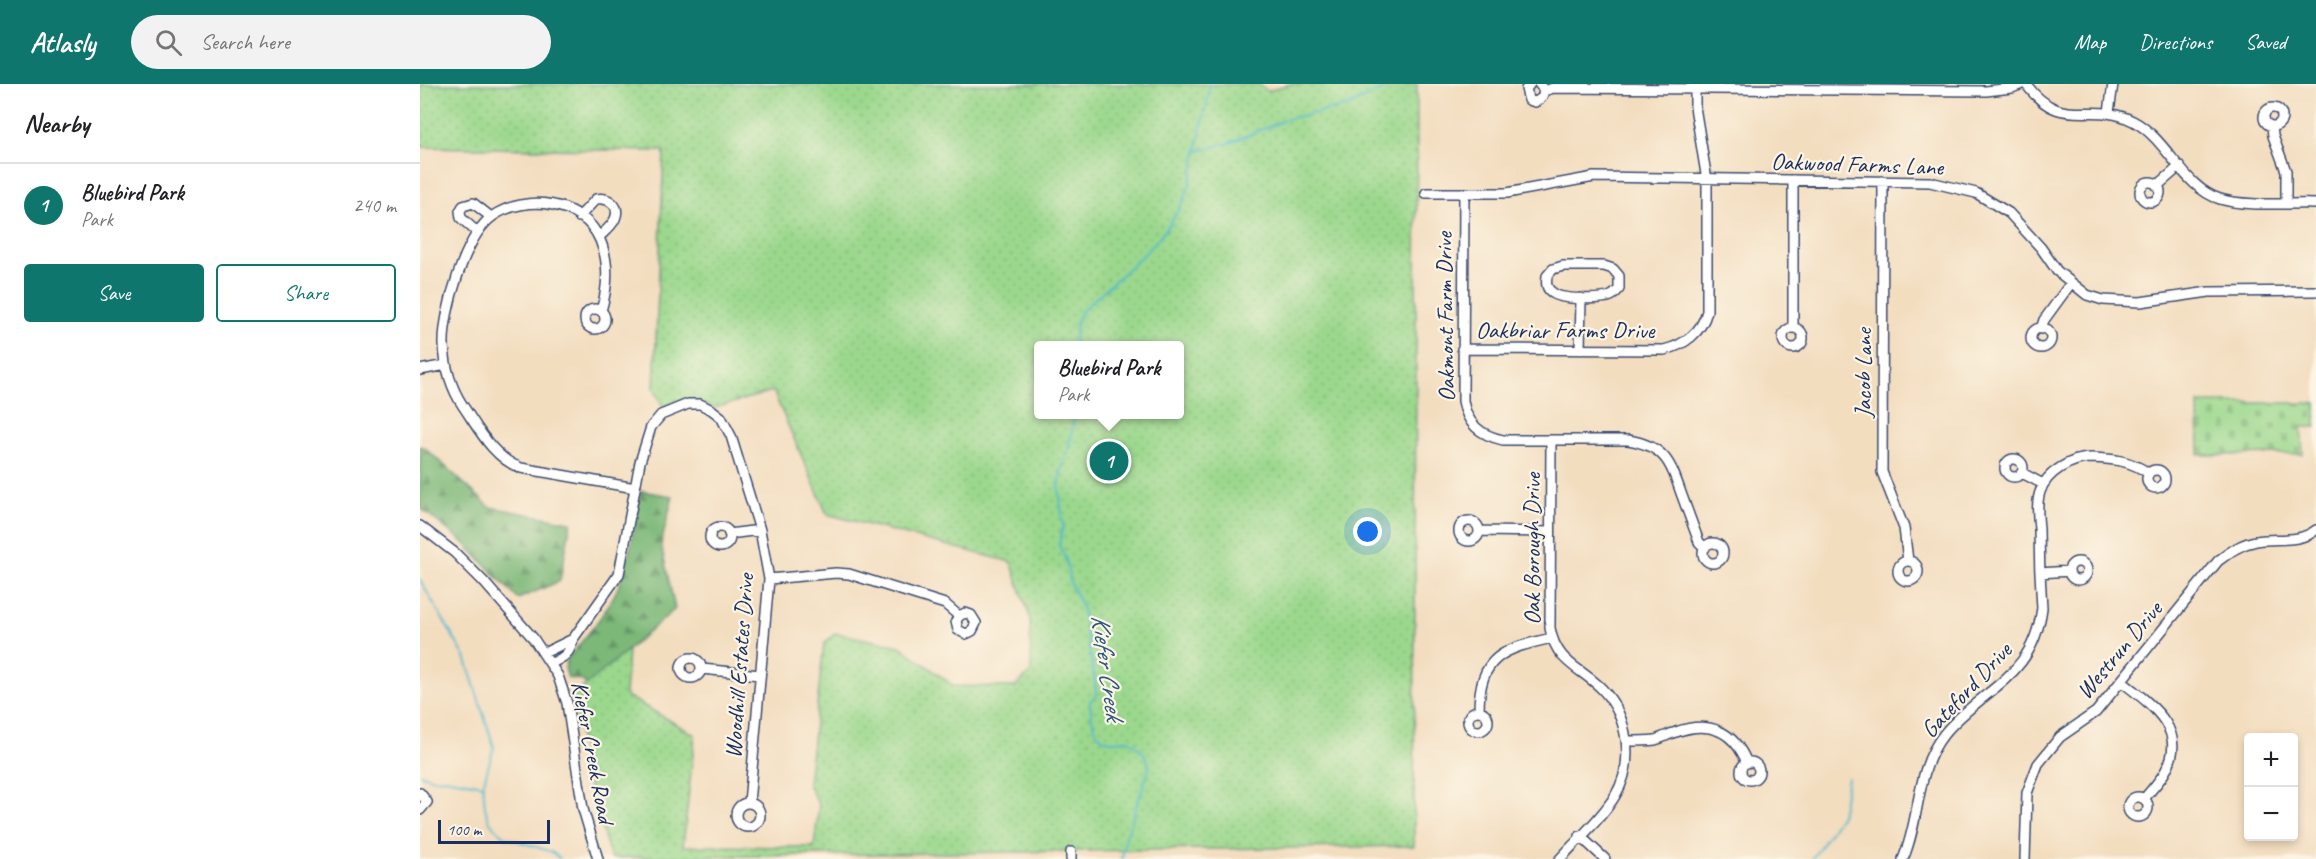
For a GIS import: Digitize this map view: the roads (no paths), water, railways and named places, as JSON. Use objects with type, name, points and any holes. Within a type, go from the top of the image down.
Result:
[{"type":"street","points":[[1530,84],[1525,92],[1527,98],[1532,102],[1540,99],[1541,88],[1932,87],[2000,90],[2024,84],[2036,98],[2056,110],[2078,114],[2109,112],[2131,120],[2150,132],[2203,191],[2221,200],[2316,204]]},
{"type":"street","points":[[2109,112],[2113,84]]},
{"type":"street","name":"Oakbriar Farms Drive","points":[[1462,349],[1665,350],[1685,342],[1701,328],[1707,311],[1707,180],[1694,87]]},
{"type":"street","points":[[2272,126],[2272,136],[2286,171],[2286,203]]},
{"type":"street","points":[[2157,186],[2180,166]]},
{"type":"street","name":"Oakwood Farms Lane","points":[[1426,193],[1521,191],[1594,177],[1940,183],[1961,188],[1992,201],[2009,213],[2041,248],[2057,271],[2086,295],[2123,303],[2227,291],[2316,291]]},
{"type":"street","points":[[1793,180],[1793,328]]},
{"type":"street","name":"Jacob Lane","points":[[1883,181],[1882,472],[1904,528],[1908,561]]},
{"type":"street","name":"Oakmont Farm Drive","points":[[1464,194],[1462,349],[1464,411],[1468,420],[1476,429],[1489,437],[1503,440],[1628,440],[1642,442],[1654,448],[1671,464],[1699,542],[1705,548]]},
{"type":"street","points":[[579,217],[596,199],[606,199],[614,205],[615,220],[599,237]]},
{"type":"street","points":[[477,232],[461,218],[460,211],[463,206],[473,203],[491,217]]},
{"type":"street","points":[[601,311],[606,292],[607,268],[599,237],[593,228],[564,208],[536,203],[509,208],[491,217],[477,232],[464,260],[448,309],[444,345],[446,365],[460,402],[486,440],[510,463],[521,468],[635,489]]},
{"type":"street","points":[[1563,266],[1604,266],[1617,272],[1621,282],[1615,293],[1608,297],[1581,298],[1553,294],[1547,286],[1547,276],[1550,272],[1563,266]]},
{"type":"street","points":[[2042,328],[2044,320],[2071,283]]},
{"type":"street","points":[[1580,350],[1581,298]]},
{"type":"street","points":[[420,371],[446,365]]},
{"type":"street","name":"Woodhill Estates Drive","points":[[552,663],[567,655],[571,650],[573,639],[620,574],[635,489],[647,438],[656,420],[661,415],[688,404],[699,404],[712,410],[727,425],[760,530],[769,579],[749,803]]},
{"type":"street","name":"Oak Borough Drive","points":[[1551,440],[1550,628],[1552,638],[1560,655],[1602,689],[1624,727],[1627,741],[1625,771],[1620,784],[1604,810],[1560,859]]},
{"type":"street","points":[[2022,473],[2043,484],[2061,467],[2084,458],[2126,461],[2148,473]]},
{"type":"street","name":"Gateford Drive","points":[[1903,859],[1911,837],[1925,770],[1936,746],[1959,719],[2019,666],[2029,651],[2040,622],[2042,608],[2038,505],[2043,484]]},
{"type":"street","name":"Kiefer Creek Road","points":[[420,526],[468,565],[552,663],[567,703],[583,809],[598,859]]},
{"type":"street","points":[[729,534],[760,530]]},
{"type":"street","name":"Westrun Drive","points":[[2025,859],[2027,794],[2038,764],[2060,737],[2096,712],[2218,561],[2232,550],[2258,540],[2296,538],[2316,530]]},
{"type":"street","points":[[1479,531],[1550,532]]},
{"type":"street","points":[[2040,573],[2069,571]]},
{"type":"street","points":[[769,579],[836,573],[849,574],[945,604],[959,616]]},
{"type":"street","points":[[964,613],[973,617],[976,623],[972,631],[963,633],[958,630],[956,621],[959,616],[964,613]]},
{"type":"street","points":[[1479,711],[1482,677],[1494,660],[1518,646],[1552,638]]},
{"type":"street","points":[[544,653],[573,639]]},
{"type":"street","points":[[702,669],[760,675]]},
{"type":"street","points":[[2121,681],[2167,722],[2173,741],[2166,771],[2144,799]]},
{"type":"street","points":[[1627,741],[1654,740],[1689,728],[1710,728],[1729,736],[1742,750],[1747,763]]},
{"type":"street","points":[[420,793],[427,802],[420,810]]},
{"type":"street","points":[[1580,836],[1605,859]]},
{"type":"waterway","name":"Kiefer Creek","points":[[1074,341],[1076,323],[1080,313],[1138,260],[1165,231],[1176,215],[1191,182],[1209,84]]},
{"type":"waterway","points":[[1198,151],[1229,143],[1287,119],[1349,106],[1393,84]]},
{"type":"waterway","name":"Kiefer Creek","points":[[1074,419],[1059,487],[1063,527],[1059,545],[1066,560],[1071,585],[1082,607],[1097,695],[1090,701],[1092,720],[1097,732],[1105,740],[1127,740],[1137,747],[1145,756],[1149,769],[1125,840],[1122,859]]},
{"type":"waterway","points":[[420,580],[465,657],[494,747],[483,785],[485,808],[489,820],[505,837],[552,852],[560,859]]},
{"type":"waterway","points":[[420,774],[434,779],[445,778],[483,785]]},
{"type":"waterway","points":[[1812,859],[1841,815],[1848,778]]},
{"type":"place","name":"Bluebird Park","points":[[1109,461]]}]
